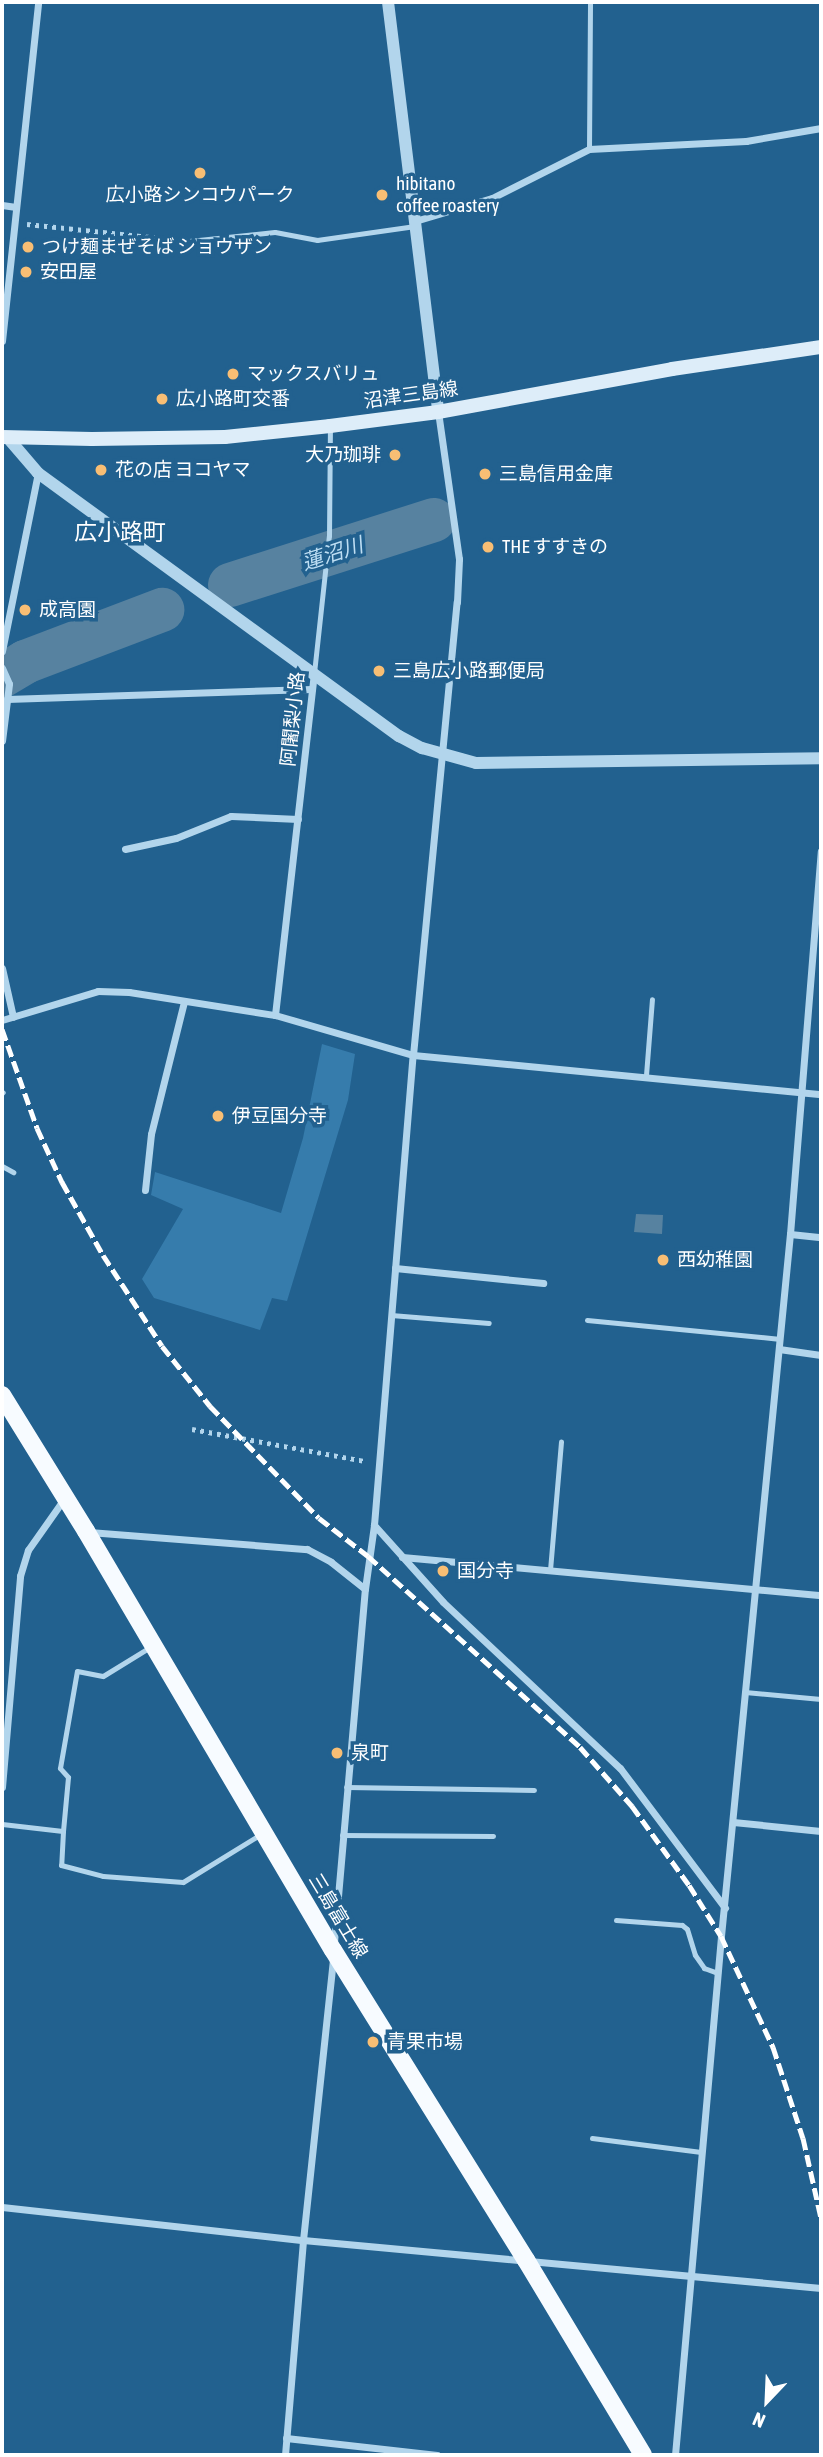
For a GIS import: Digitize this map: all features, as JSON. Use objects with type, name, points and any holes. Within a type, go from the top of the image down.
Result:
[{"type":"main road","name":"沼津三島線","points":[[4,433],[225,437],[330,426],[438,412],[672,369],[821,347]]},
{"type":"main road","name":"三島富士線","points":[[2,1395],[86,1531],[333,1950],[526,2260],[643,2455]]},
{"type":"street","points":[[2,341],[38,2]]},
{"type":"street","points":[[285,2455],[346,1787],[365,1589],[374,1525],[412,1055],[443,756],[459,559],[438,412],[388,2]]},
{"type":"street","points":[[415,223],[492,198],[589,149],[746,141],[821,128]]},
{"type":"street","points":[[2,205],[16,206]]},
{"type":"street","points":[[4,433],[38,472],[399,736],[443,756],[476,763],[821,758]]},
{"type":"street","points":[[2,651],[38,472]]},
{"type":"street","points":[[2,669],[9,684],[2,741]]},
{"type":"street","name":"阿闍梨小路","points":[[275,1015],[314,673]]},
{"type":"street","points":[[7,699],[312,689]]},
{"type":"street","points":[[125,849],[176,838],[231,816],[298,819]]},
{"type":"street","points":[[675,2455],[701,2152],[819,922],[821,851]]},
{"type":"street","points":[[2,968],[13,1017]]},
{"type":"street","points":[[2,1020],[98,991],[130,992],[275,1015],[412,1055],[646,1075],[821,1094]]},
{"type":"street","points":[[145,1190],[150,1134],[184,1002]]},
{"type":"street","points":[[790,1234],[821,1237]]},
{"type":"street","points":[[395,1268],[543,1283]]},
{"type":"street","points":[[779,1349],[821,1355]]},
{"type":"street","points":[[2,1787],[20,1576],[28,1550],[64,1498]]},
{"type":"street","points":[[374,1525],[443,1602],[620,1768],[725,1909]]},
{"type":"street","points":[[86,1531],[307,1549],[331,1562],[365,1589]]},
{"type":"street","points":[[402,1556],[821,1595]]},
{"type":"street","points":[[733,1822],[821,1831]]},
{"type":"street","points":[[2,2207],[303,2240],[821,2288]]},
{"type":"street","points":[[286,2438],[437,2455]]},
{"type":"lane","points":[[589,149],[590,2]]},
{"type":"lane","points":[[190,241],[275,232],[317,240],[415,223]]},
{"type":"lane","name":"阿闍梨小路","points":[[314,673],[328,548],[332,475],[330,426]]},
{"type":"lane","points":[[646,1075],[652,999]]},
{"type":"lane","points":[[2,1166],[13,1172]]},
{"type":"lane","points":[[391,1315],[489,1323]]},
{"type":"lane","points":[[587,1320],[780,1339]]},
{"type":"lane","points":[[550,1570],[561,1441]]},
{"type":"lane","points":[[153,1645],[103,1676],[77,1671],[60,1768],[68,1777],[61,1865],[103,1876],[183,1882],[264,1832]]},
{"type":"lane","points":[[745,1692],[821,1699]]},
{"type":"lane","points":[[346,1787],[534,1790]]},
{"type":"lane","points":[[2,1824],[63,1831]]},
{"type":"lane","points":[[342,1835],[493,1836]]},
{"type":"lane","points":[[616,1920],[682,1925],[687,1929],[695,1955],[704,1968],[718,1973]]},
{"type":"lane","points":[[592,2138],[701,2152]]},
{"type":"path","points":[[15,222],[190,241]]},
{"type":"path","points":[[192,1429],[379,1464]]},
{"type":"shaded area","points":[[322,1044],[355,1054],[348,1100],[287,1301],[272,1298],[260,1330],[154,1298],[142,1279],[183,1209],[151,1195],[155,1172],[281,1213],[303,1138]]},
{"type":"shaded area","points":[[636,1214],[663,1215],[662,1234],[634,1232]]},
{"type":"waterway","name":"蓮沼川","points":[[230,585],[434,520]]},
{"type":"waterway","name":"蓮沼川","points":[[2,676],[25,662],[162,610]]},
{"type":"railway","points":[[2,1029],[37,1128],[62,1182],[103,1255],[162,1346],[210,1406],[319,1518],[368,1556],[580,1747],[632,1806],[689,1885],[721,1936],[773,2047],[803,2138],[821,2218]]},
{"type":"place","name":"広小路シンコウパーク","points":[[200,173]]},
{"type":"place","name":"hibitano coffee roastery","points":[[382,195]]},
{"type":"place","name":"つけ麺まぜそば ショウザン","points":[[28,247]]},
{"type":"place","name":"安田屋","points":[[26,272]]},
{"type":"place","name":"マックスバリュ","points":[[233,374]]},
{"type":"place","name":"広小路町交番","points":[[162,399]]},
{"type":"place","name":"大乃珈琲","points":[[395,455]]},
{"type":"place","name":"花の店 ヨコヤマ","points":[[101,470]]},
{"type":"place","name":"三島信用金庫","points":[[485,474]]},
{"type":"place","name":"THE すすきの","points":[[488,547]]},
{"type":"place","name":"成高園","points":[[25,610]]},
{"type":"place","name":"三島広小路郵便局","points":[[379,671]]},
{"type":"place","name":"伊豆国分寺","points":[[218,1116]]},
{"type":"place","name":"西幼稚園","points":[[663,1260]]},
{"type":"place","name":"国分寺","points":[[443,1571]]},
{"type":"place","name":"泉町","points":[[337,1753]]},
{"type":"place","name":"青果市場","points":[[373,2042]]},
{"type":"district","name":"広小路町","points":[[120,532]]}]
